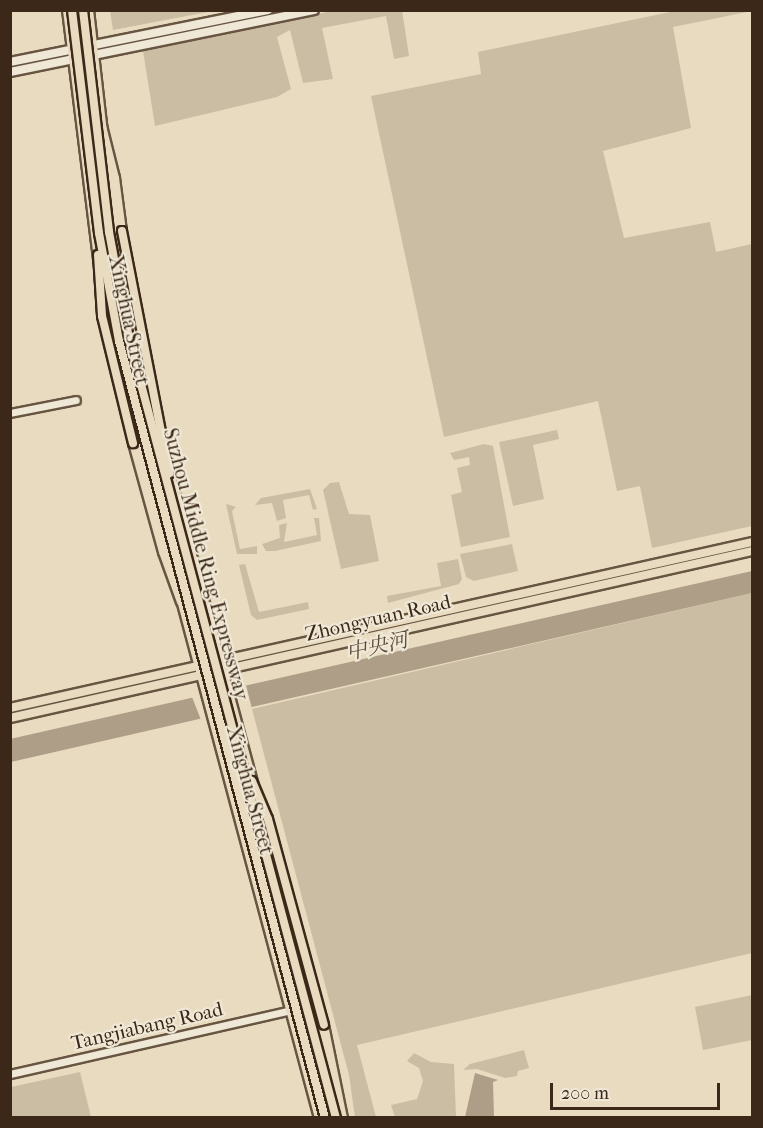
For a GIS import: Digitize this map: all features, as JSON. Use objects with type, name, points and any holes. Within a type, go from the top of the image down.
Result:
[{"type":"main road","name":"Xinghua Street","points":[[67,10],[107,315],[319,1118]]},
{"type":"main road","name":"Suzhou Middle Ring Expressway","points":[[72,10],[99,233],[136,411],[325,1118]]},
{"type":"main road","name":"Suzhou Middle Ring Expressway","points":[[83,10],[116,272],[172,504],[336,1118]]},
{"type":"main road","name":"Xinghua Street","points":[[89,10],[102,126],[130,311],[220,665],[342,1118]]},
{"type":"main road","points":[[10,62],[268,10]]},
{"type":"main road","points":[[10,72],[73,61],[314,10]]},
{"type":"main road","points":[[102,126],[115,178],[122,231],[166,447],[172,504]]},
{"type":"main road","points":[[99,233],[97,280],[102,316],[163,552],[181,602]]},
{"type":"main road","name":"Zhongyuan Road","points":[[10,718],[220,665],[753,542]]},
{"type":"main road","name":"Zhongyuan Road","points":[[220,665],[753,551]]},
{"type":"main road","name":"Zhongyuan Road","points":[[10,708],[201,670]]},
{"type":"main road","points":[[241,757],[268,819],[324,1025],[342,1118]]},
{"type":"street","points":[[10,413],[76,400]]},
{"type":"street","name":"Tangjiabang Road","points":[[10,1074],[291,1010]]},
{"type":"shaded area","points":[[110,10],[213,11],[113,30]]},
{"type":"shaded area","points":[[402,10],[409,56],[394,59],[386,16],[322,28],[333,79],[303,83],[290,30],[277,37],[291,89],[277,97],[155,126],[143,51],[332,11]]},
{"type":"shaded area","points":[[675,11],[752,11],[673,27],[691,128],[603,151],[624,238],[710,222],[716,252],[752,244],[752,526],[652,548],[640,486],[617,491],[598,401],[444,437],[371,96],[481,74],[478,52]]},
{"type":"shaded area","points":[[557,430],[559,439],[533,445],[544,499],[513,506],[499,442]]},
{"type":"shaded area","points":[[484,444],[493,446],[510,537],[461,547],[451,495],[462,492],[457,468],[470,465],[469,457],[454,460],[450,453]]},
{"type":"shaded area","points":[[339,482],[349,514],[370,515],[379,561],[341,569],[323,490],[330,483]]},
{"type":"shaded area","points":[[310,489],[317,509],[313,510],[309,495],[283,500],[286,518],[277,521],[272,503],[255,505],[261,498]]},
{"type":"shaded area","points":[[226,504],[236,507],[232,511],[240,549],[257,546],[257,554],[237,554]]},
{"type":"shaded area","points":[[314,518],[319,518],[321,541],[266,551],[262,544],[280,538],[279,525],[287,523],[284,542],[317,535]]},
{"type":"shaded area","points":[[512,544],[518,571],[474,581],[466,577],[460,554]]},
{"type":"shaded area","points":[[458,559],[462,579],[459,584],[388,603],[387,596],[441,586],[437,563]]},
{"type":"shaded area","points":[[245,564],[259,612],[308,602],[309,609],[257,620],[251,615],[239,565]]},
{"type":"shaded area","points":[[752,571],[752,593],[11,762],[10,739]]},
{"type":"shaded area","points":[[752,593],[752,953],[357,1045],[376,1117],[355,1117],[349,1075],[252,709]]},
{"type":"shaded area","points":[[752,995],[752,1040],[703,1050],[695,1007]]},
{"type":"shaded area","points":[[524,1050],[529,1068],[518,1071],[517,1076],[505,1078],[477,1069],[463,1070],[470,1064]]},
{"type":"shaded area","points":[[414,1053],[431,1062],[454,1064],[456,1117],[395,1117],[391,1105],[417,1099],[423,1081],[419,1068],[407,1061]]},
{"type":"shaded area","points":[[80,1072],[91,1117],[11,1117],[11,1087]]},
{"type":"shaded area","points":[[475,1073],[498,1080],[493,1082],[494,1117],[465,1117]]},
{"type":"pier","points":[[246,685],[252,709],[201,720],[192,697]]},
{"type":"water label","name":"中央河","points":[[377,646]]}]
